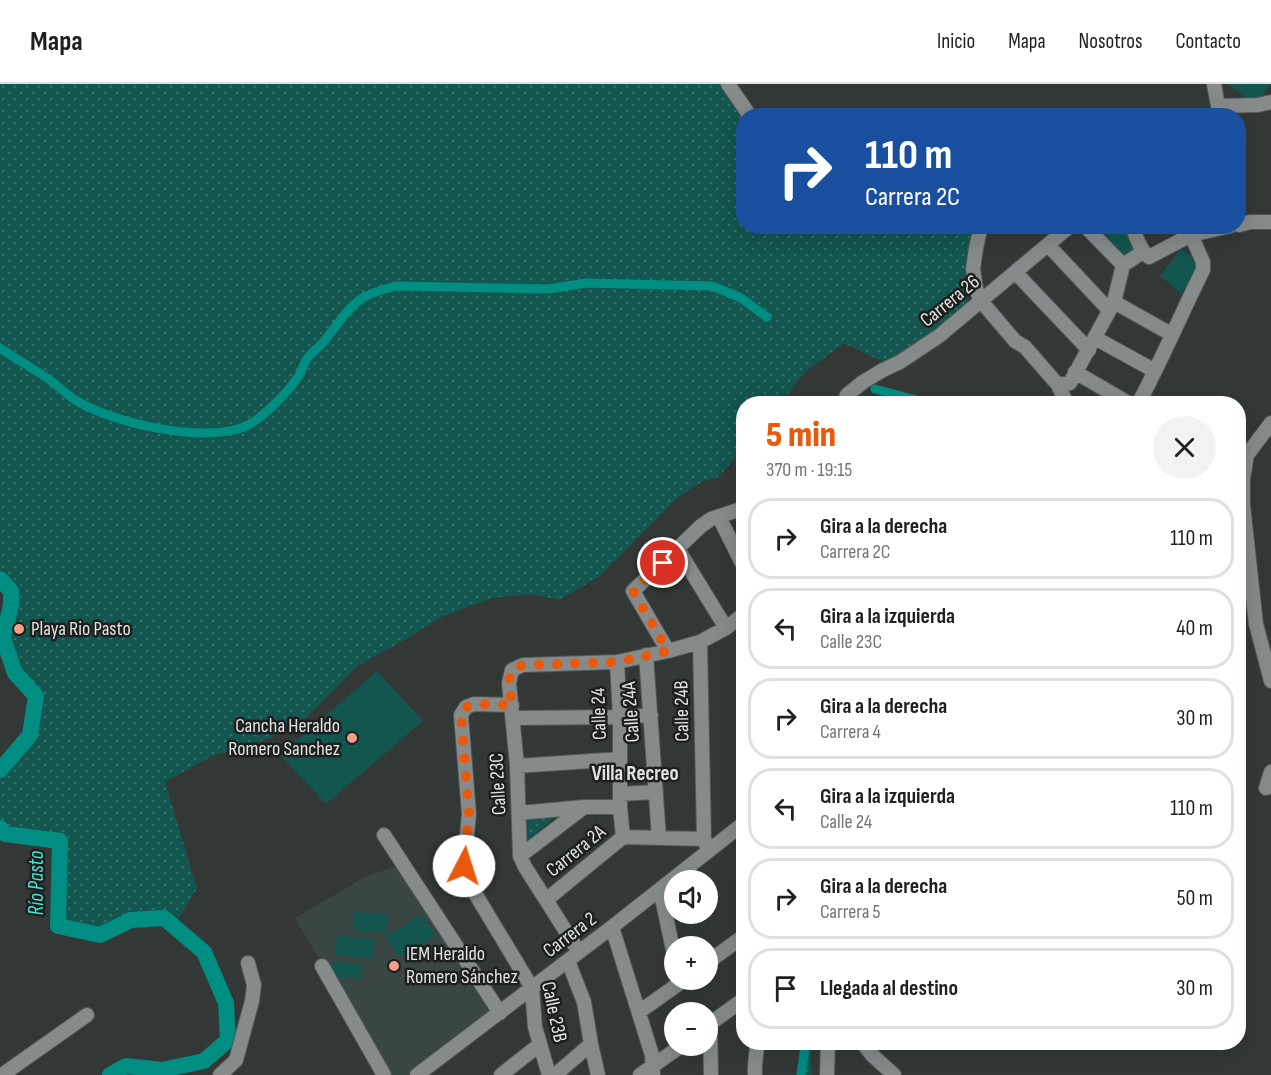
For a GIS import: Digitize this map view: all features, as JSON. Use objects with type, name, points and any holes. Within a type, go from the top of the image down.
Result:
[{"type":"street","points":[[728,84],[744,108]]},
{"type":"street","points":[[1214,84],[1215,108]]},
{"type":"street","points":[[1236,108],[1271,102]]},
{"type":"street","points":[[1246,223],[1271,222]]},
{"type":"street","points":[[979,234],[973,269],[976,289],[981,301],[1015,341],[1024,347],[1058,385],[1063,396]]},
{"type":"street","name":"Carrera 26","points":[[848,396],[862,382],[900,362],[939,336],[1061,234]]},
{"type":"street","points":[[1093,234],[1123,265]]},
{"type":"street","points":[[1136,234],[1146,254]]},
{"type":"street","points":[[1058,385],[1070,382],[1092,344],[1112,306],[1123,265],[1183,234]]},
{"type":"street","points":[[1142,396],[1203,270],[1203,262],[1190,234]]},
{"type":"street","points":[[1048,245],[1112,306],[1171,334]]},
{"type":"street","points":[[1015,272],[1092,344],[1155,371]]},
{"type":"street","points":[[1075,372],[1116,396]]},
{"type":"street","points":[[1246,461],[1247,455],[1271,423]]},
{"type":"street","points":[[668,651],[633,591],[700,526],[711,519],[736,511]]},
{"type":"street","points":[[719,517],[736,551]]},
{"type":"street","points":[[1246,532],[1256,624],[1271,681]]},
{"type":"street","points":[[678,548],[726,628]]},
{"type":"street","points":[[617,662],[699,642],[736,620]]},
{"type":"street","name":"Calle 24B","points":[[699,642],[706,845]]},
{"type":"street","name":"Calle 24A","points":[[646,655],[658,838]]},
{"type":"street","name":"Calle 23C","points":[[579,952],[520,856],[517,766],[509,683],[512,670],[523,665],[617,662]]},
{"type":"street","name":"Calle 24","points":[[617,662],[623,837]]},
{"type":"street","name":"Calle 23B","points":[[513,712],[474,705],[466,707],[461,715],[469,814],[464,866],[476,895],[532,988],[535,1027],[549,1075]]},
{"type":"street","points":[[513,712],[620,717],[651,715]]},
{"type":"street","points":[[517,766],[620,759]]},
{"type":"street","points":[[1266,788],[1271,772]]},
{"type":"street","points":[[519,813],[584,807],[656,792]]},
{"type":"street","points":[[520,856],[584,807]]},
{"type":"street","name":"Carrera 2","points":[[417,1075],[660,889],[706,845],[736,827]]},
{"type":"street","points":[[384,835],[500,1013]]},
{"type":"street","name":"Carrera 2A","points":[[546,900],[623,837],[658,838],[706,845]]},
{"type":"street","points":[[660,889],[670,936]]},
{"type":"street","points":[[612,927],[652,1055],[652,1071]]},
{"type":"street","points":[[718,955],[736,942]]},
{"type":"street","points":[[568,961],[584,1002],[598,1075]]},
{"type":"street","points":[[219,1075],[236,1060],[252,1001],[254,985],[248,963]]},
{"type":"street","points":[[322,966],[384,1075]]},
{"type":"street","points":[[639,1012],[668,990]]},
{"type":"street","points":[[718,1018],[736,1005]]},
{"type":"street","points":[[2,1075],[87,1015]]},
{"type":"street","points":[[555,1075],[591,1044]]},
{"type":"street","points":[[501,1075],[539,1045]]},
{"type":"street","points":[[755,1075],[757,1050]]},
{"type":"street","points":[[827,1075],[828,1050]]},
{"type":"street","points":[[868,1050],[894,1075]]},
{"type":"street","points":[[640,1075],[652,1071],[669,1056]]},
{"type":"street","points":[[710,1056],[711,1075]]},
{"type":"shaded area","points":[[0,84],[719,84],[737,108],[736,234],[975,234],[966,280],[968,302],[937,332],[900,354],[881,361],[844,343],[804,373],[786,396],[736,396],[736,457],[718,477],[703,481],[678,497],[600,576],[559,600],[531,594],[493,598],[443,616],[357,666],[308,716],[268,739],[212,756],[165,782],[197,888],[178,920],[164,918],[131,920],[100,935],[58,926],[60,842],[5,834],[0,828],[0,770],[30,735],[36,697],[15,673],[3,638],[11,605],[11,591],[0,579]]},
{"type":"shaded area","points":[[1228,84],[1269,84],[1270,85],[1256,105]]},
{"type":"shaded area","points":[[1096,234],[1132,234],[1137,243],[1134,251],[1122,261]]},
{"type":"shaded area","points":[[1181,249],[1203,266],[1181,293],[1160,276]]},
{"type":"shaded area","name":"Cancha Heraldo Romero Sanchez","points":[[377,671],[423,721],[326,804],[280,755]]},
{"type":"shaded area","points":[[523,817],[555,817],[523,845]]},
{"type":"shaded area","name":"IEM Heraldo Romero Sánchez","points":[[399,865],[495,1013],[412,1075],[389,1075],[295,918],[365,877]]},
{"type":"shaded area","points":[[354,912],[387,914],[386,933],[353,930]]},
{"type":"shaded area","points":[[422,914],[435,937],[399,957],[386,936]]},
{"type":"shaded area","points":[[337,935],[375,939],[373,959],[335,955]]},
{"type":"shaded area","points":[[333,961],[362,964],[361,979],[338,977],[332,967]]},
{"type":"shaded area","points":[[799,1050],[810,1050],[812,1075],[797,1075]]},
{"type":"waterway","points":[[0,348],[50,380],[75,400],[92,408],[111,416],[155,428],[199,433],[238,429],[262,416],[291,386],[309,356],[351,308],[361,299],[395,286],[549,289],[586,283],[712,286],[741,298],[767,317]]},
{"type":"waterway","points":[[875,389],[901,396]]},
{"type":"waterway","name":"Río Pasto","points":[[0,579],[11,591],[11,605],[3,638],[15,673],[36,696],[30,735],[0,770]]},
{"type":"waterway","name":"Río Pasto","points":[[0,828],[5,834],[60,841],[58,926],[100,935],[131,920],[164,918],[204,952],[226,1003],[228,1040],[204,1061],[162,1070],[126,1066],[110,1075]]},
{"type":"waterway","points":[[801,1075],[805,1050]]},
{"type":"place","name":"Playa Rio Pasto","points":[[19,629]]},
{"type":"place","name":"Cancha Heraldo Romero Sanchez","points":[[352,738]]},
{"type":"place","name":"IEM Heraldo Romero Sánchez","points":[[394,966]]},
{"type":"district","name":"Villa Recreo","points":[[635,773]]},
{"type":"route","points":[[464,866],[469,814],[461,715],[466,707],[512,705],[510,675],[512,670],[523,665],[617,662],[668,651],[633,591],[663,563]]}]
